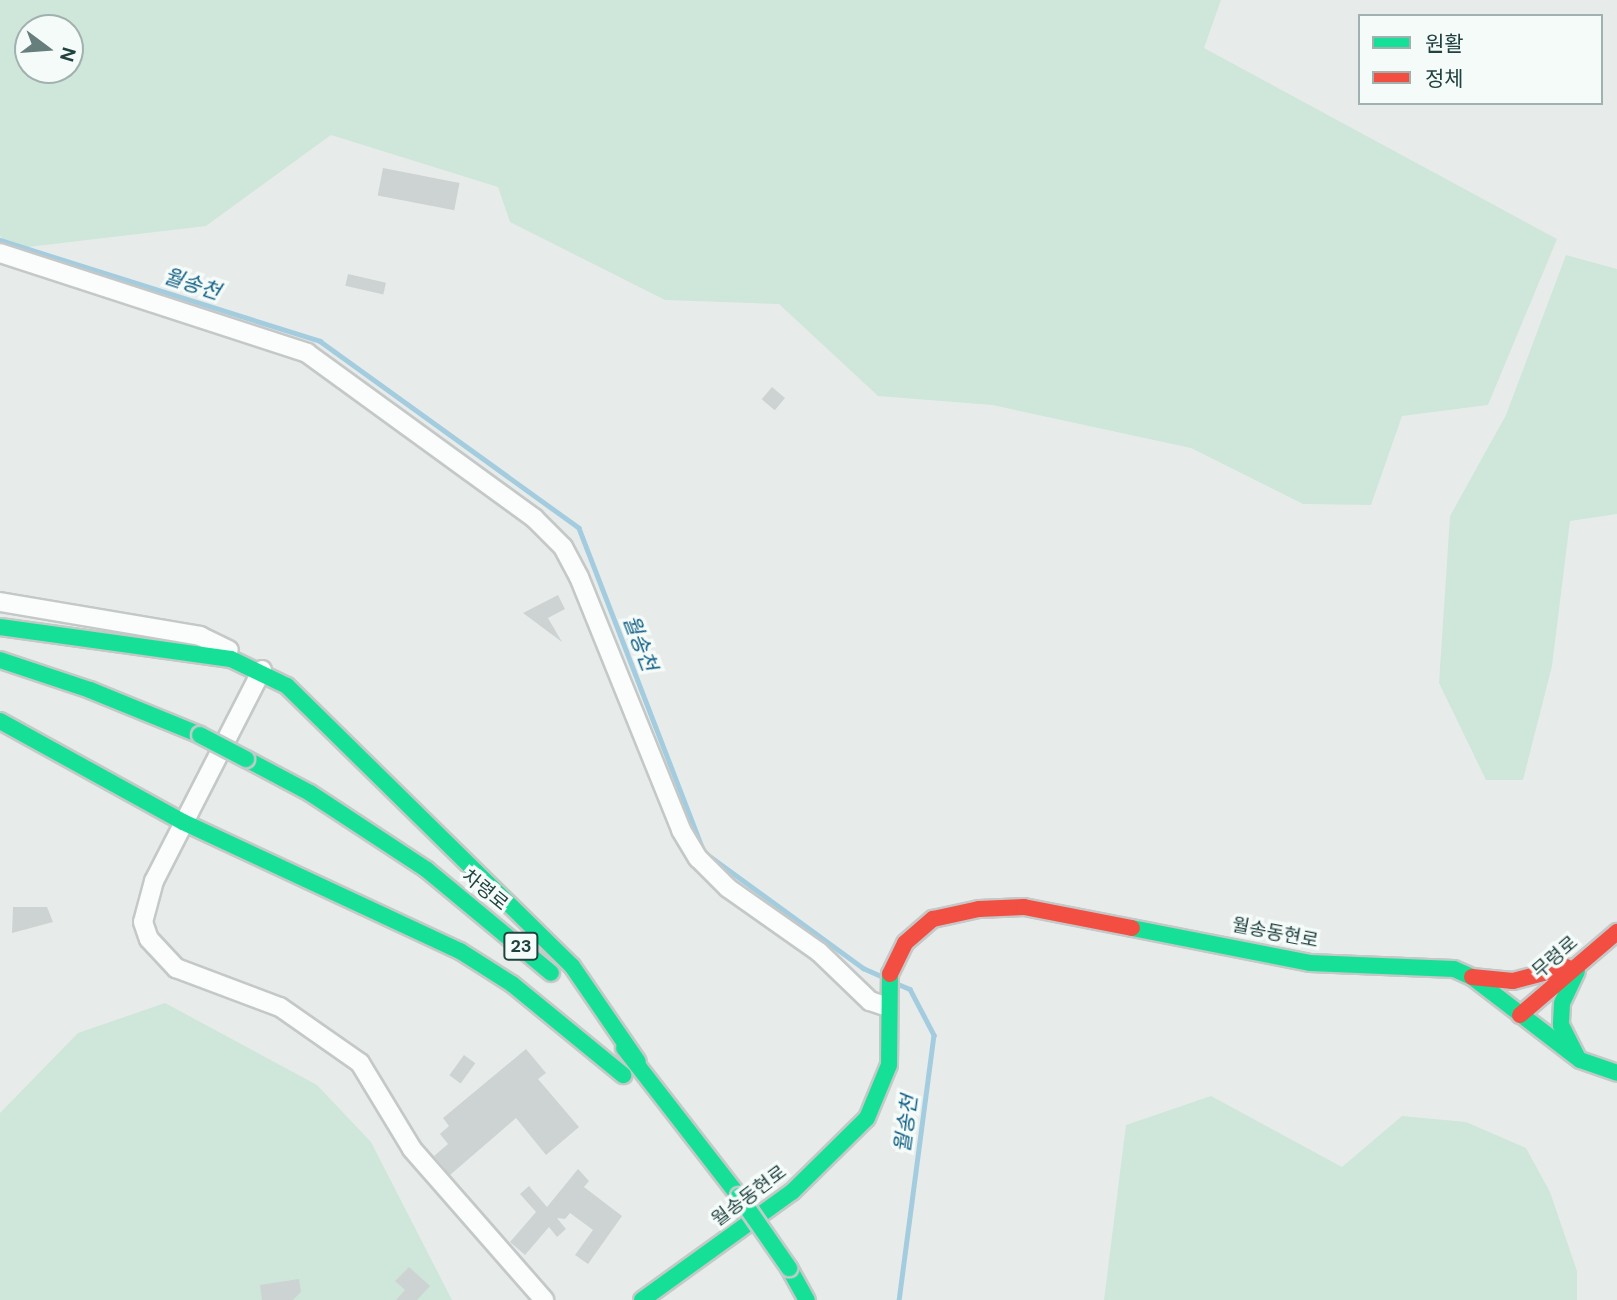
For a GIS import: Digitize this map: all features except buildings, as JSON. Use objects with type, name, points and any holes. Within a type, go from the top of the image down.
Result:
[{"type":"main road","points":[[0,627],[231,659],[264,671],[310,704],[572,966],[638,1062]]},
{"type":"main road","name":"차령로","points":[[0,660],[200,735],[310,793],[427,870],[539,961],[638,1062],[739,1196],[789,1268],[807,1300]]},
{"type":"main road","points":[[0,721],[183,822],[460,951],[512,984],[623,1075]]},
{"type":"main road","points":[[204,759],[226,770]]},
{"type":"main road","name":"월송동현로","points":[[642,1300],[792,1192],[867,1118],[889,1065],[887,999],[890,974],[905,943],[933,919],[979,909],[1024,908],[1310,963],[1430,966],[1472,977],[1580,1060],[1617,1073]]},
{"type":"main road","name":"무령로","points":[[1520,1015],[1617,932]]},
{"type":"main road","name":"23","points":[[486,942],[526,975],[623,1075],[656,1119]]},
{"type":"main road","points":[[1472,977],[1525,979],[1580,962]]},
{"type":"main road","points":[[1580,962],[1562,1003],[1561,1025],[1580,1060]]},
{"type":"main road","points":[[730,1218],[751,1248]]},
{"type":"street","points":[[0,253],[307,353],[534,518],[563,547],[579,577],[681,830],[698,858],[728,888],[819,952],[870,1001],[887,999]]},
{"type":"street","points":[[0,602],[200,636],[264,671],[183,822],[145,902],[143,922],[159,954],[176,968],[280,1007],[360,1063],[412,1149],[544,1300]]},
{"type":"green space","points":[[0,0],[1221,0],[1204,48],[1557,239],[1488,405],[1402,416],[1371,505],[1303,504],[1191,448],[992,405],[878,396],[779,304],[665,300],[510,222],[498,187],[331,135],[206,226],[11,249],[0,236]]},
{"type":"green space","points":[[1566,255],[1617,269],[1617,514],[1570,521],[1552,666],[1523,780],[1486,780],[1439,683],[1450,516],[1506,415]]},
{"type":"green space","points":[[165,1003],[317,1085],[371,1142],[452,1300],[0,1300],[0,1113],[78,1033]]},
{"type":"green space","points":[[1211,1096],[1342,1167],[1402,1116],[1466,1122],[1526,1148],[1550,1192],[1577,1271],[1577,1300],[1104,1300],[1126,1125]]},
{"type":"waterway","name":"월송천","points":[[0,240],[320,341],[579,528],[704,852],[863,968],[881,976]]},
{"type":"waterway","name":"월송천","points":[[898,984],[910,989],[934,1035],[899,1300]]},
{"type":"traffic: fast","points":[[0,627],[231,659],[287,686],[572,966],[638,1062]]},
{"type":"traffic: fast","points":[[0,660],[90,690],[200,735]]},
{"type":"traffic: fast","points":[[0,721],[183,822],[460,951],[512,984],[623,1075]]},
{"type":"traffic: fast","points":[[200,735],[246,759]]},
{"type":"traffic: fast","points":[[246,759],[310,793],[427,870],[551,973]]},
{"type":"traffic: fast","points":[[1132,928],[1310,963],[1454,969],[1472,977],[1580,1060],[1617,1073]]},
{"type":"traffic: fast","points":[[1577,971],[1562,1003],[1561,1025],[1577,1057]]},
{"type":"traffic: fast","points":[[642,1300],[792,1192],[867,1118],[889,1065],[890,974]]},
{"type":"traffic: fast","points":[[624,1048],[739,1196]]},
{"type":"traffic: fast","points":[[739,1196],[789,1268]]},
{"type":"traffic: fast","points":[[789,1268],[807,1300]]},
{"type":"traffic: jam","points":[[890,974],[905,943],[933,919],[979,909],[1024,907],[1132,928]]},
{"type":"traffic: jam","points":[[1520,1015],[1617,932]]},
{"type":"traffic: jam","points":[[1472,977],[1513,981],[1566,967]]}]
